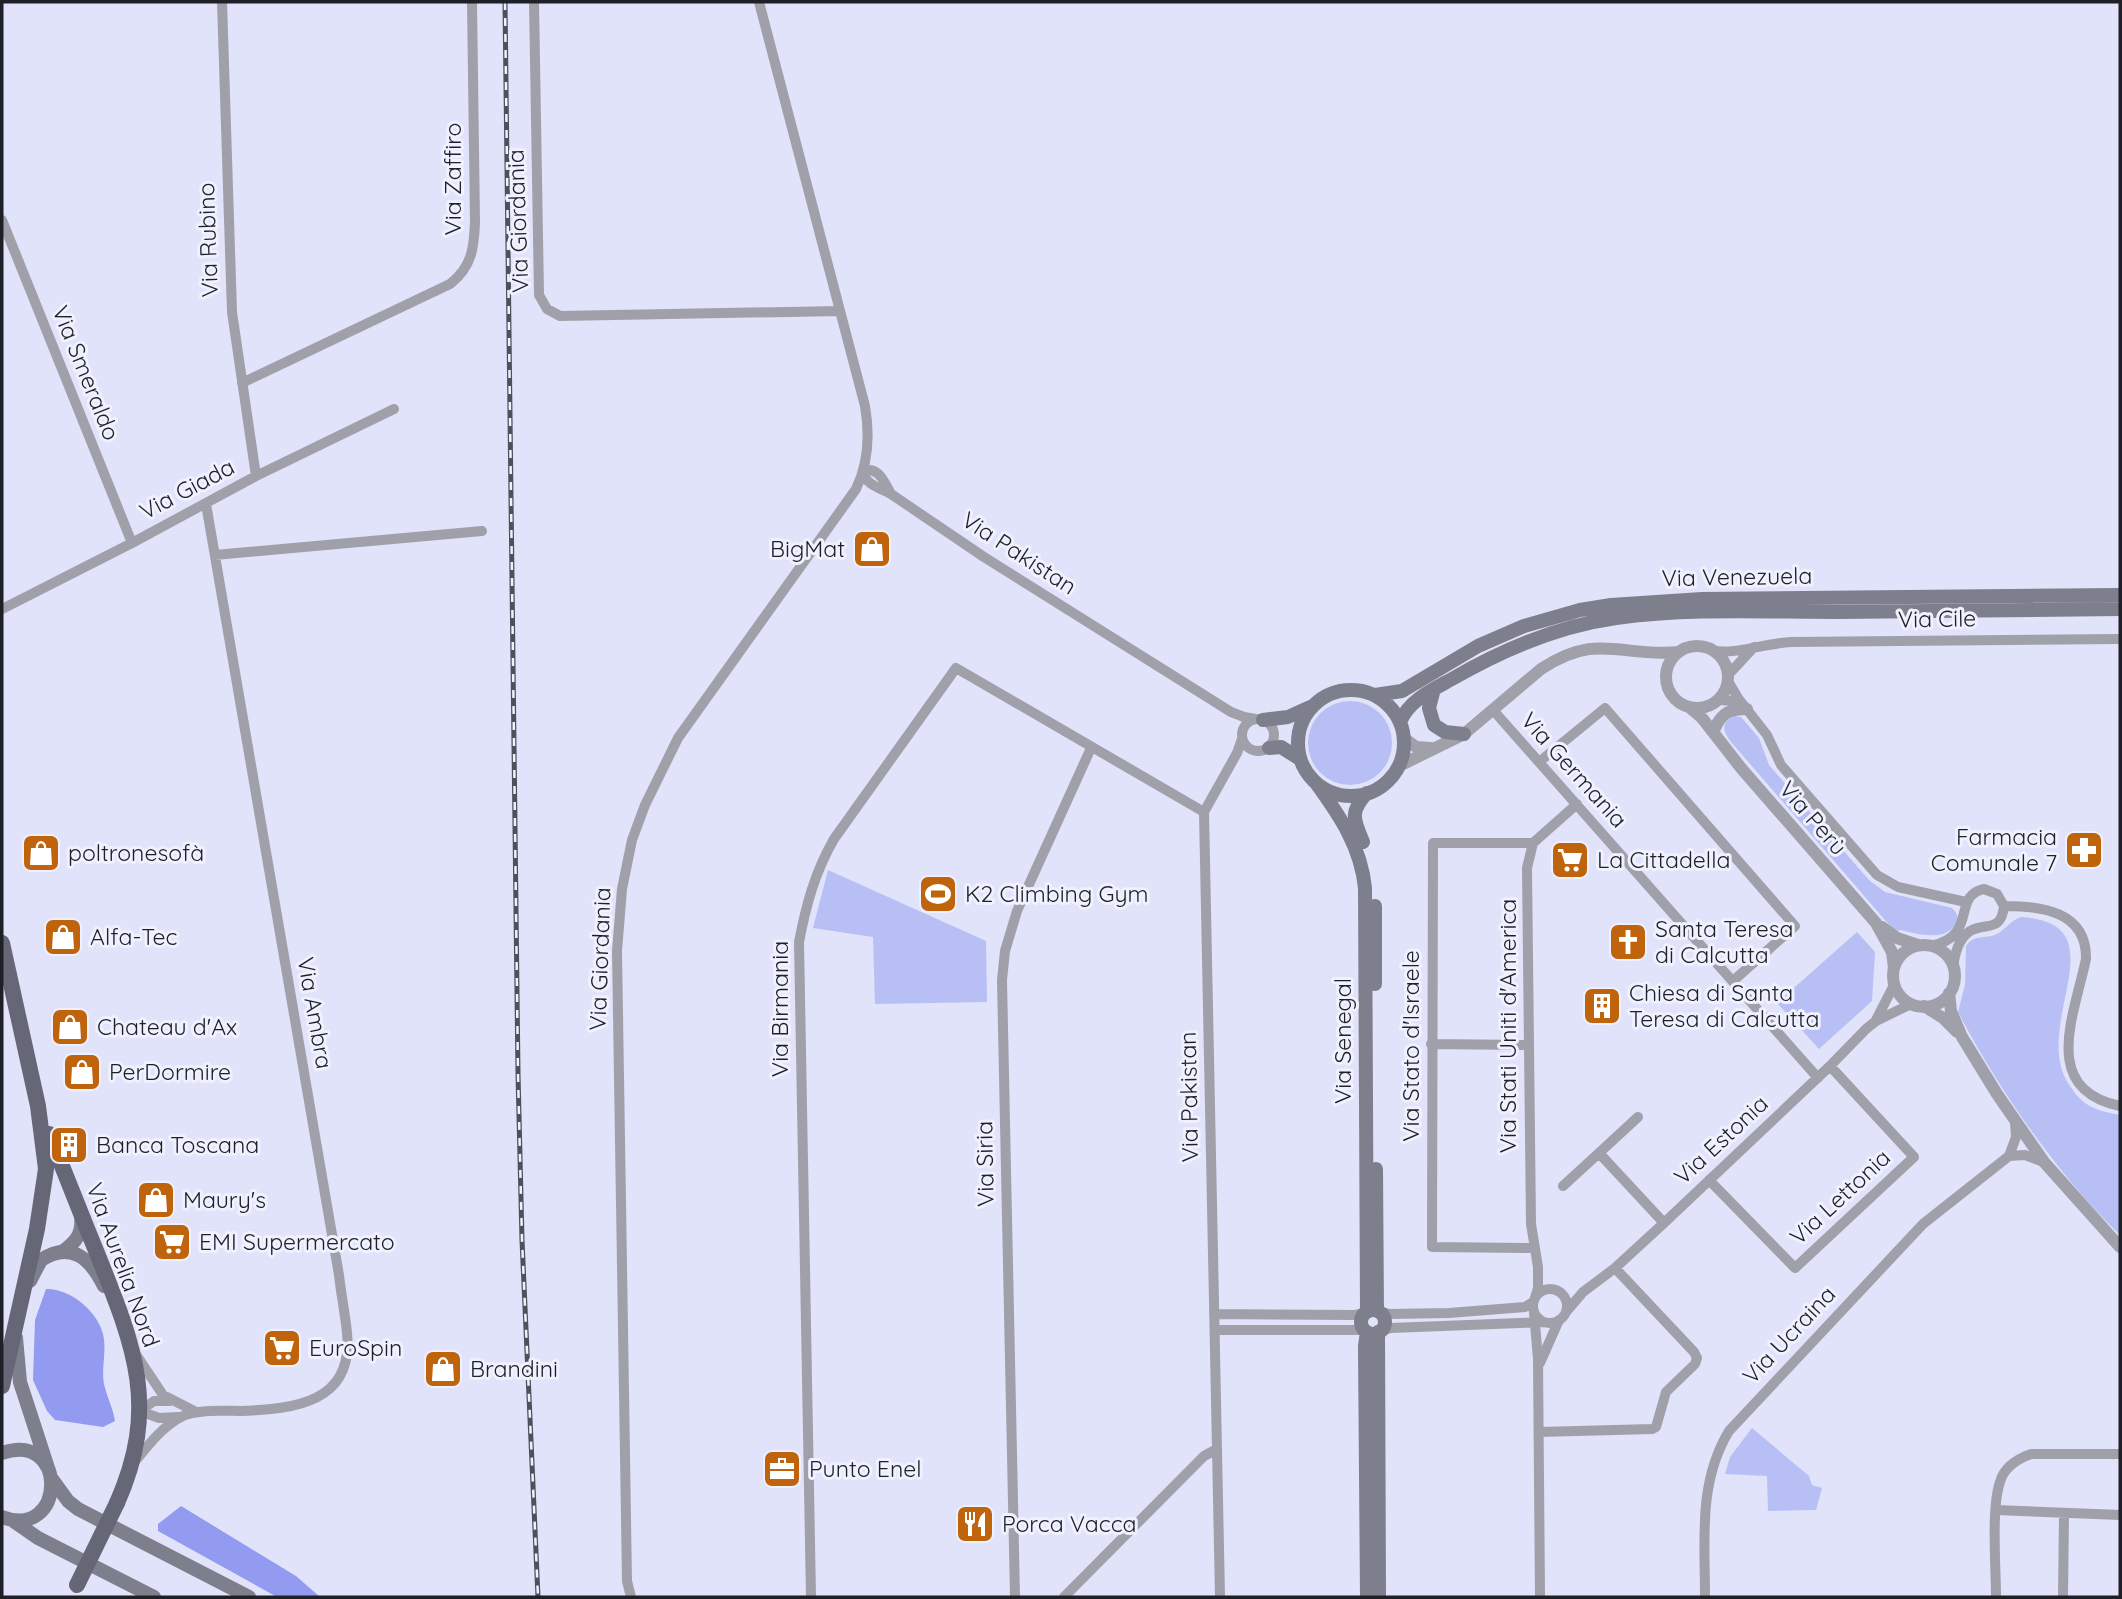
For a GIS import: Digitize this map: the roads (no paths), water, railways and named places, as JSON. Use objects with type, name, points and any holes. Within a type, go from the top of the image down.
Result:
[{"type":"main road","name":"Via Venezuela","points":[[1259,719],[1288,717],[1337,691],[1355,690],[1375,695],[1402,691],[1478,646],[1524,626],[1580,610],[1611,605],[1702,599],[2120,595]]},
{"type":"main road","name":"Via Venezuela","points":[[1400,722],[1412,705],[1484,660],[1519,645],[1614,618],[1702,613],[2120,609]]},
{"type":"main road","points":[[1434,689],[1429,708],[1434,725],[1445,732],[1464,734]]},
{"type":"main road","points":[[1311,706],[1300,726],[1297,748],[1300,759],[1316,783],[1340,795],[1354,796],[1367,793],[1386,783],[1399,766],[1404,738],[1400,722],[1394,711],[1375,695]]},
{"type":"main road","points":[[1269,748],[1281,747],[1300,759]]},
{"type":"main road","name":"Via Senegal","points":[[1316,783],[1359,853],[1365,888],[1372,1312]]},
{"type":"main road","name":"Via Senegal","points":[[1367,793],[1359,802],[1354,816],[1369,859],[1375,888],[1372,1312]]},
{"type":"main road","name":"Via Aurelia Nord","points":[[2,943],[38,1105],[45,1149],[45,1179],[37,1229],[2,1386]]},
{"type":"main road","name":"Via Aurelia Nord","points":[[38,1105],[133,1349],[141,1411],[132,1464],[117,1503],[74,1591]]},
{"type":"main road","points":[[7,1518],[31,1518],[39,1513],[50,1497],[50,1473],[20,1382],[16,1336],[19,1311],[33,1272],[41,1260],[62,1252],[76,1241],[82,1226],[80,1212]]},
{"type":"main road","points":[[62,1252],[76,1254],[91,1264],[120,1311]]},
{"type":"main road","points":[[1367,1597],[1365,1346],[1372,1331],[1384,1321],[1372,1312],[1361,1323],[1372,1331]]},
{"type":"main road","points":[[1372,1331],[1379,1597]]},
{"type":"main road","points":[[2,1453],[19,1449],[36,1455],[68,1500],[78,1508],[249,1597]]},
{"type":"main road","points":[[7,1518],[38,1538],[153,1597]]},
{"type":"street","name":"Via Rubino","points":[[222,2],[232,312],[256,476]]},
{"type":"street","name":"Via Zaffiro","points":[[242,383],[450,284],[468,267],[474,246],[475,222],[472,2]]},
{"type":"street","name":"Via Giordania","points":[[534,2],[540,295],[547,309],[560,316],[840,311]]},
{"type":"street","name":"Via Giordania","points":[[631,1597],[627,1581],[617,951],[624,877],[632,841],[645,805],[678,738],[856,489],[863,471],[869,429],[759,2]]},
{"type":"street","name":"Via Smeraldo","points":[[2,219],[132,543]]},
{"type":"street","name":"Via Giada","points":[[2,609],[256,476],[394,409]]},
{"type":"street","name":"Via Pakistan","points":[[867,452],[869,463],[891,494]]},
{"type":"street","name":"Via Pakistan","points":[[863,471],[864,478],[873,485],[1231,712],[1259,719]]},
{"type":"street","points":[[863,471],[876,471]]},
{"type":"street","points":[[856,489],[873,485]]},
{"type":"street","name":"Via Ambra","points":[[196,1412],[269,1410],[309,1402],[321,1396],[338,1380],[345,1364],[347,1344],[336,1262],[206,504]]},
{"type":"street","points":[[215,555],[482,531]]},
{"type":"street","name":"Via Cile","points":[[1714,652],[1791,642],[2120,639]]},
{"type":"street","points":[[1399,766],[1464,734],[1555,660],[1577,651],[1595,647],[1679,652],[1699,646],[1714,652],[1724,662],[1728,678],[1747,709],[1767,734],[1781,765],[1877,875],[1899,887],[1966,902]]},
{"type":"street","points":[[1717,734],[1717,701],[1725,691],[1728,678],[1754,647]]},
{"type":"street","name":"Via Perù","points":[[1635,650],[1655,661],[1663,669],[1673,696],[1702,718],[1717,734],[1876,923],[1892,952],[1894,985]]},
{"type":"street","points":[[1666,679],[1669,664],[1679,652]]},
{"type":"street","name":"Via Birmania","points":[[811,1597],[799,942],[820,864],[834,839],[956,668],[1204,812]]},
{"type":"street","points":[[1689,707],[1704,707],[1717,701],[1734,701],[1747,709]]},
{"type":"street","points":[[1539,762],[1605,708],[1795,926],[1733,981]]},
{"type":"street","points":[[1717,734],[1719,719],[1727,711],[1747,709]]},
{"type":"street","name":"Via Germania","points":[[1493,710],[1818,1078]]},
{"type":"street","points":[[1231,712],[1237,720],[1242,736]]},
{"type":"street","name":"Via Pakistan","points":[[1220,1597],[1204,812],[1243,751],[1242,736],[1246,724],[1259,719]]},
{"type":"street","points":[[1243,751],[1259,752],[1269,748],[1275,734],[1271,725],[1259,719]]},
{"type":"street","points":[[1404,738],[1416,747],[1435,748]]},
{"type":"street","name":"Via Siria","points":[[1015,1597],[1002,980],[1005,951],[1017,911],[1091,748]]},
{"type":"street","points":[[1533,844],[1577,804]]},
{"type":"street","name":"Via Stato d'Israele","points":[[1533,844],[1433,843],[1431,1044],[1432,1247],[1534,1248]]},
{"type":"street","name":"Via Stati Uniti d'America","points":[[1533,844],[1527,868],[1530,1200],[1538,1267],[1535,1315],[1540,1597]]},
{"type":"street","points":[[1894,968],[1903,953],[1949,940],[1960,930],[1966,902],[1971,894],[1984,889],[1997,894],[2004,906],[2003,914],[1995,925],[1966,934],[1958,947],[1953,967],[1955,976],[1949,993],[1951,1011],[1962,1037],[2044,1162],[2120,1247]]},
{"type":"street","points":[[2004,906],[2057,913],[2071,921],[2081,934],[2086,960],[2067,1045],[2068,1060],[2071,1073],[2087,1093],[2100,1100],[2120,1105]]},
{"type":"street","name":"Via Perù","points":[[1876,923],[1897,937],[1945,953],[1953,967]]},
{"type":"street","points":[[1894,985],[1898,993],[1943,1018],[1962,1037]]},
{"type":"street","name":"Via Estonia","points":[[1562,1316],[1583,1292],[1615,1268],[1664,1223],[1876,1021],[1894,985]]},
{"type":"street","points":[[1918,1005],[1938,1003],[1949,993]]},
{"type":"street","name":"Via Estonia","points":[[1876,1021],[1918,1005]]},
{"type":"street","points":[[1431,1044],[1529,1045]]},
{"type":"street","name":"Via Lettonia","points":[[1709,1180],[1795,1268],[1885,1185],[1914,1157],[1830,1066]]},
{"type":"street","points":[[1563,1186],[1638,1117]]},
{"type":"street","points":[[2015,1121],[2016,1137],[2009,1156],[2025,1155],[2044,1162]]},
{"type":"street","points":[[1599,1153],[1664,1223]]},
{"type":"street","name":"Via Ucraina","points":[[1705,1597],[1705,1515],[1708,1483],[1720,1447],[1730,1431],[1923,1224],[2009,1156]]},
{"type":"street","name":"Via Stati Uniti d'America","points":[[1538,1267],[1544,1278],[1558,1291]]},
{"type":"street","points":[[1539,1432],[1653,1429],[1656,1427],[1666,1392],[1695,1364],[1697,1359],[1694,1352],[1615,1268]]},
{"type":"street","name":"Via Estonia","points":[[1558,1291],[1569,1293],[1591,1287]]},
{"type":"street","points":[[1214,1314],[1449,1313],[1525,1307],[1535,1315],[1554,1323],[1562,1316],[1567,1302],[1558,1291],[1543,1290],[1535,1315]]},
{"type":"street","points":[[1215,1330],[1372,1331],[1535,1315]]},
{"type":"street","name":"Via Stati Uniti d'America","points":[[1538,1368],[1562,1316]]},
{"type":"street","points":[[133,1349],[158,1390],[196,1412]]},
{"type":"street","points":[[141,1411],[154,1401],[173,1401]]},
{"type":"street","points":[[141,1411],[159,1418],[182,1417],[196,1412]]},
{"type":"street","points":[[132,1464],[157,1436],[182,1417]]},
{"type":"street","points":[[1064,1597],[1204,1457],[1217,1449]]},
{"type":"street","points":[[1996,1597],[1996,1510],[2000,1482],[2004,1474],[2018,1459],[2031,1454],[2120,1454]]},
{"type":"street","points":[[1996,1510],[2120,1516]]},
{"type":"street","points":[[2063,1597],[2064,1513]]},
{"type":"railway","points":[[505,2],[518,1074],[522,1240],[538,1597]]},
{"type":"place","name":"BigMat","points":[[872,549]]},
{"type":"place","name":"Farmacia Comunale 7","points":[[2084,850]]},
{"type":"place","name":"poltronesofà","points":[[41,853]]},
{"type":"place","name":"La Cittadella","points":[[1570,860]]},
{"type":"place","name":"K2 Climbing Gym","points":[[938,894]]},
{"type":"place","name":"Alfa-Tec","points":[[63,937]]},
{"type":"place","name":"Santa Teresa di Calcutta","points":[[1628,942]]},
{"type":"place","name":"Chiesa di Santa Teresa di Calcutta","points":[[1602,1006]]},
{"type":"place","name":"Chateau d'Ax","points":[[70,1027]]},
{"type":"place","name":"PerDormire","points":[[82,1072]]},
{"type":"place","name":"Banca Toscana","points":[[69,1145]]},
{"type":"place","name":"Maury's","points":[[156,1200]]},
{"type":"place","name":"EMI Supermercato","points":[[172,1242]]},
{"type":"place","name":"EuroSpin","points":[[282,1348]]},
{"type":"place","name":"Brandini","points":[[443,1369]]},
{"type":"place","name":"Punto Enel","points":[[782,1469]]},
{"type":"place","name":"Porca Vacca","points":[[975,1524]]}]
